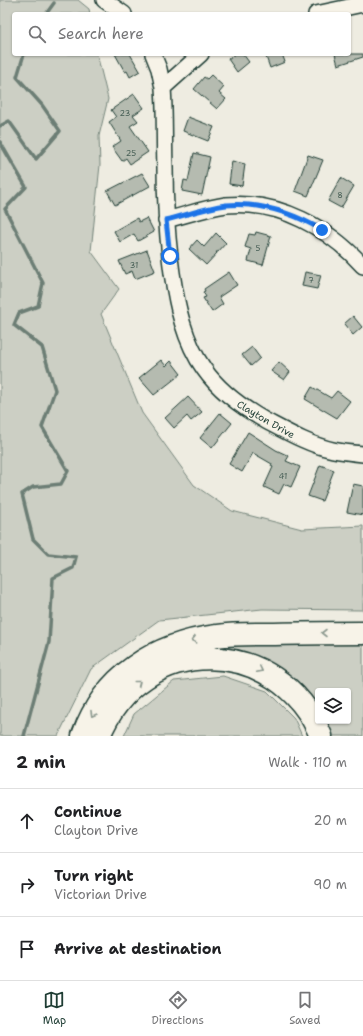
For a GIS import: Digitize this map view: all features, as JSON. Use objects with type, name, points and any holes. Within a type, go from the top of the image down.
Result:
[{"type":"highway","points":[[82,736],[92,713],[117,681],[136,664],[167,648],[200,639],[236,634],[363,633]]},
{"type":"highway","points":[[99,736],[106,719],[114,707],[143,679],[163,668],[177,663],[191,659],[206,658],[220,658],[250,665],[277,679],[299,699],[316,723],[321,736]]},
{"type":"street","points":[[104,0],[121,12]]},
{"type":"street","points":[[325,12],[363,4]]},
{"type":"street","name":"Clayton Drive","points":[[154,56],[159,69],[163,88],[166,220],[170,256],[178,310],[191,347],[212,380],[232,398],[259,417],[312,443],[332,449],[363,454]]},
{"type":"street","points":[[163,88],[199,56]]},
{"type":"street","points":[[166,220],[226,205],[247,205],[270,208],[295,216],[322,230],[346,248],[363,266]]},
{"type":"shaded area","points":[[0,0],[78,0],[89,9],[90,12],[12,12],[12,56],[97,56],[108,99],[99,136],[100,165],[91,251],[119,289],[101,314],[142,413],[194,485],[232,511],[302,529],[363,526],[363,610],[262,609],[159,620],[91,669],[58,736],[0,736]]},
{"type":"shaded area","points":[[363,640],[363,736],[330,736],[324,724],[351,724],[351,688],[315,688],[315,707],[300,688],[199,646]]},
{"type":"shaded area","points":[[223,676],[267,691],[294,718],[302,736],[124,736],[134,714],[174,681]]},
{"type":"building","points":[[363,54],[363,57],[338,65],[336,56]]},
{"type":"building","points":[[116,56],[131,56],[140,71],[130,77],[127,71],[125,72]]},
{"type":"building","points":[[232,56],[244,56],[249,62],[237,72],[228,59]]},
{"type":"building","points":[[266,56],[283,56],[285,62],[270,68]]},
{"type":"building","points":[[211,75],[224,87],[219,93],[226,99],[217,109],[194,89],[204,77],[207,79]]},
{"type":"building","points":[[134,94],[144,108],[133,115],[138,121],[130,126],[148,152],[130,164],[126,158],[122,161],[112,147],[121,141],[109,122],[116,117],[111,110]]},
{"type":"building","points":[[188,117],[214,127],[208,141],[183,131]]},
{"type":"building","points":[[194,153],[210,157],[202,195],[182,191],[184,180],[188,181]]},
{"type":"building","points":[[308,155],[323,160],[308,196],[295,191]]},
{"type":"building","points":[[232,161],[245,164],[242,186],[229,184]]},
{"type":"building","points":[[142,173],[150,186],[115,205],[107,191]]},
{"type":"building","points":[[341,178],[354,186],[341,208],[328,201]]},
{"type":"building","points":[[137,218],[139,222],[147,218],[154,232],[138,241],[134,234],[120,242],[114,231]]},
{"type":"building","points":[[256,232],[271,236],[263,265],[248,261],[251,249],[245,247],[249,234],[255,235]]},
{"type":"building","points":[[216,233],[226,243],[218,252],[216,252],[217,253],[206,265],[189,249],[197,240],[204,247]]},
{"type":"building","points":[[147,250],[155,271],[135,279],[132,271],[125,274],[119,261]]},
{"type":"building","points":[[229,272],[237,285],[219,297],[223,304],[212,312],[203,298],[206,297],[203,292],[205,291],[204,289]]},
{"type":"building","points":[[305,272],[321,275],[317,289],[302,286]]},
{"type":"building","points":[[353,316],[362,327],[353,335],[344,324]]},
{"type":"building","points":[[252,347],[260,358],[251,366],[242,355]]},
{"type":"building","points":[[161,360],[166,366],[171,361],[181,374],[154,395],[139,378]]},
{"type":"building","points":[[279,362],[290,372],[284,380],[271,371]]},
{"type":"building","points":[[312,387],[331,398],[337,391],[350,401],[337,418],[305,399]]},
{"type":"building","points":[[188,397],[202,412],[191,421],[187,416],[174,428],[165,418]]},
{"type":"building","points":[[220,413],[232,423],[212,448],[200,438]]},
{"type":"building","points":[[248,432],[276,450],[289,456],[286,461],[300,467],[291,487],[284,484],[279,494],[264,487],[273,467],[271,466],[272,464],[253,453],[242,472],[229,464]]},
{"type":"building","points":[[320,465],[334,470],[322,501],[308,496]]},
{"type":"building","points":[[353,484],[363,486],[363,515],[347,512]]},
{"type":"waterway","points":[[47,12],[54,3]]},
{"type":"waterway","points":[[0,126],[9,121],[36,159],[60,131],[42,105],[17,77],[23,56]]},
{"type":"waterway","points":[[0,142],[26,187],[5,209],[43,283],[38,306],[19,313],[14,325],[42,347],[55,390],[42,427],[68,471],[61,484],[33,487],[22,494],[33,539],[48,554],[76,557],[73,568],[53,578],[49,642],[24,736]]},
{"type":"route","points":[[170,256],[166,220],[226,205],[247,205],[270,208],[295,216],[322,230]]}]
